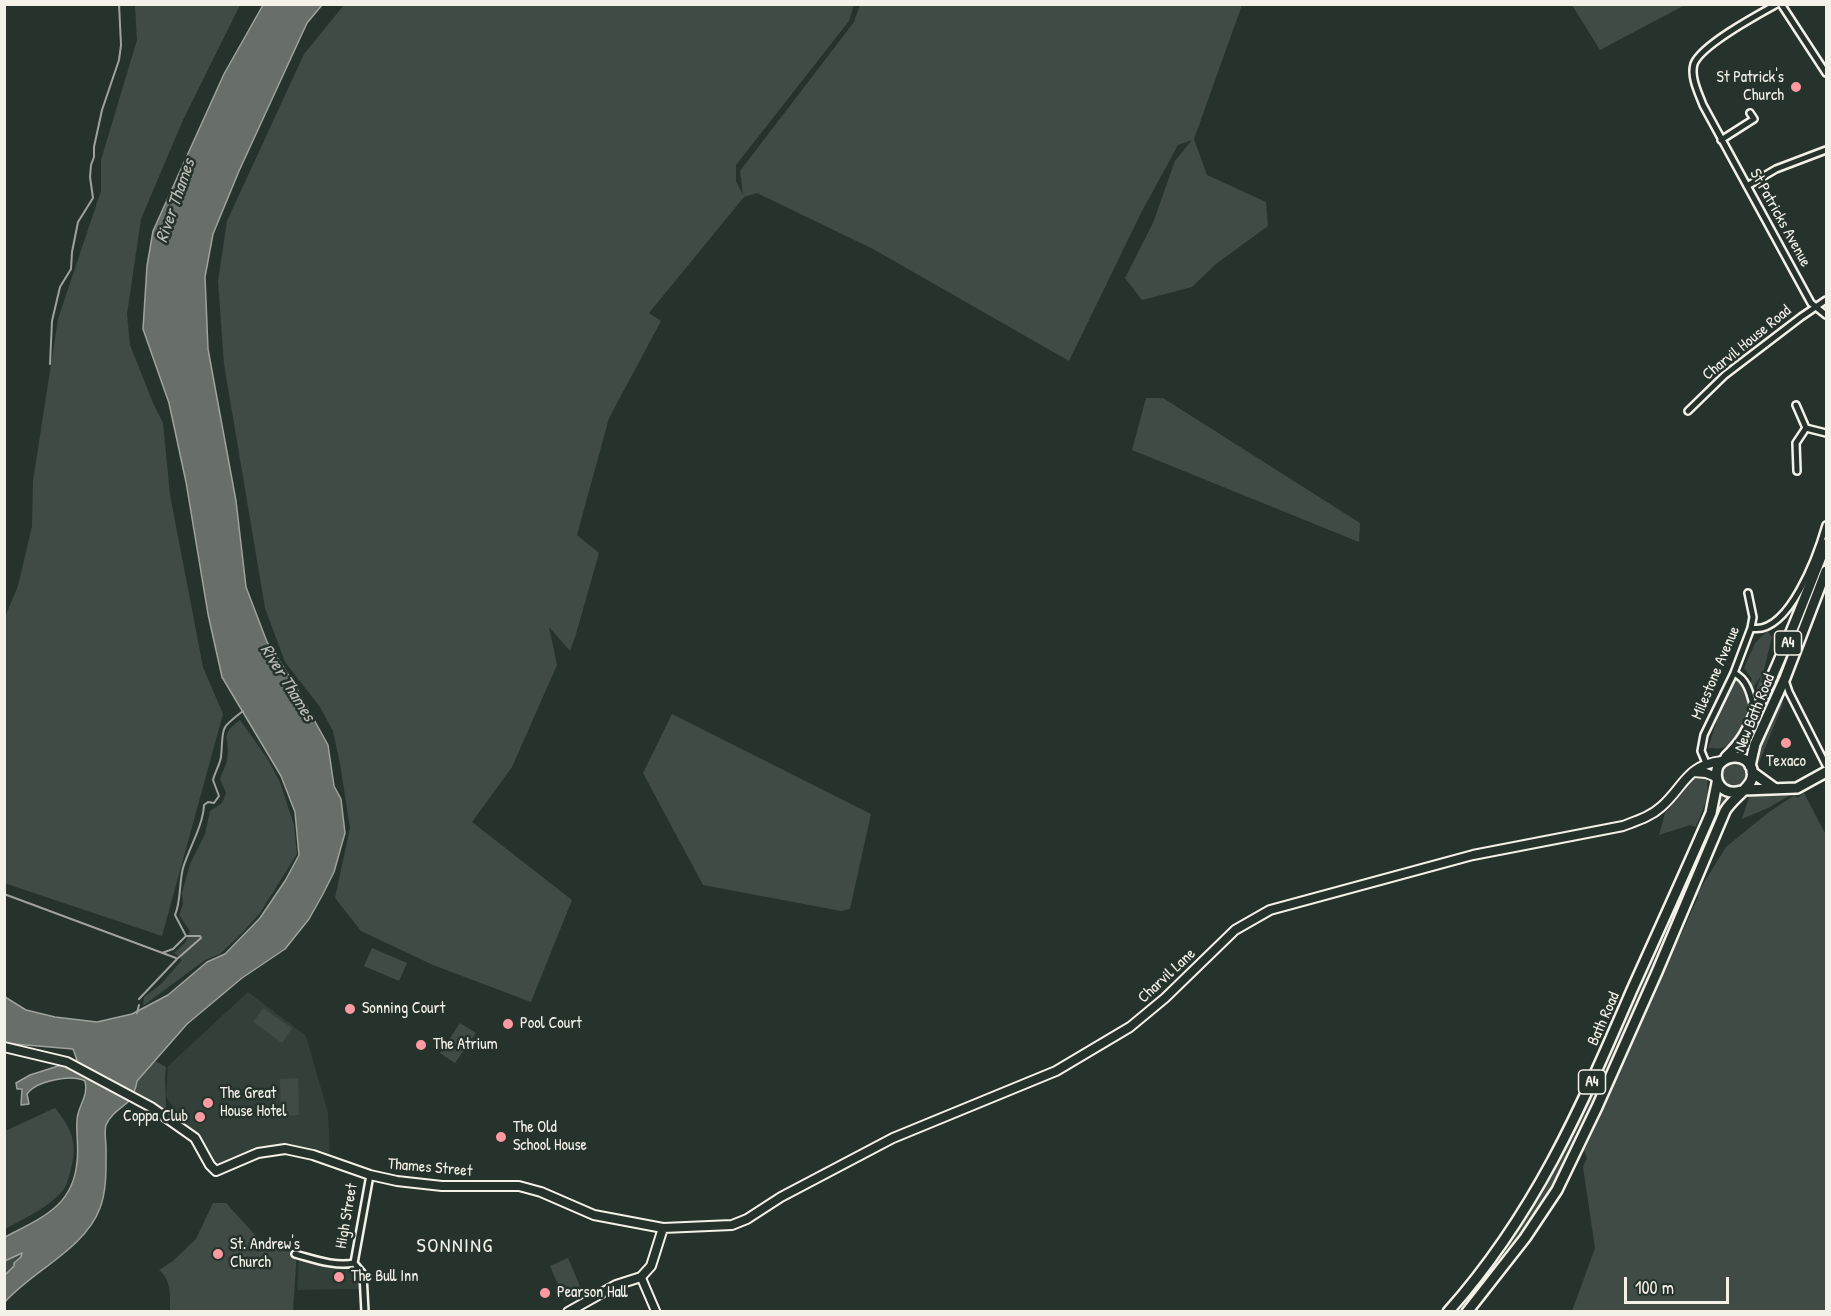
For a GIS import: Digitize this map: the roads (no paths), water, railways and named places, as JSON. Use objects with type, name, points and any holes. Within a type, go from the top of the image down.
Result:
[{"type":"main road","name":"New Bath Road","points":[[1723,760],[1743,739],[1796,624],[1827,544]]},
{"type":"main road","name":"New Bath Road","points":[[1751,769],[1755,744],[1785,678],[1827,572]]},
{"type":"main road","points":[[1723,760],[1730,756],[1738,757],[1774,788]]},
{"type":"main road","name":"Charvil Lane","points":[[663,1228],[732,1225],[747,1219],[781,1197],[892,1138],[1056,1071],[1130,1027],[1165,998],[1235,930],[1270,910],[1473,855],[1623,826],[1646,817],[1661,807],[1679,784],[1706,763],[1723,760]]},
{"type":"main road","name":"Bath Road","points":[[1449,1311],[1507,1238],[1558,1154],[1702,833],[1715,801],[1716,769],[1723,760]]},
{"type":"main road","name":"Bath Road","points":[[1467,1311],[1519,1247],[1557,1190],[1670,945],[1725,811],[1750,783],[1751,769]]},
{"type":"main road","points":[[1693,772],[1706,773],[1717,780],[1728,792],[1797,788],[1827,772]]},
{"type":"main road","name":"Thames Street","points":[[8,1048],[67,1062],[149,1106],[195,1138],[210,1165],[216,1171],[258,1153],[285,1149],[313,1155],[370,1175],[397,1181],[442,1186],[519,1186],[541,1192],[594,1215],[663,1228]]},
{"type":"main road","points":[[568,1311],[616,1285],[641,1277],[651,1266],[663,1228]]},
{"type":"street","points":[[1779,4],[1827,73]]},
{"type":"street","name":"St Patricks Avenue","points":[[1779,4],[1743,22],[1701,54],[1694,64],[1694,81],[1703,105],[1721,140],[1811,303],[1827,315]]},
{"type":"street","points":[[1721,140],[1756,122],[1750,113]]},
{"type":"street","points":[[1748,186],[1776,169],[1827,150]]},
{"type":"street","name":"Charvil House Road","points":[[1688,411],[1725,375],[1827,300]]},
{"type":"street","points":[[1796,405],[1806,428]]},
{"type":"street","points":[[1806,428],[1827,433]]},
{"type":"street","points":[[1797,471],[1796,443],[1806,428]]},
{"type":"street","points":[[1751,628],[1756,630],[1769,626],[1792,605],[1827,525]]},
{"type":"street","name":"Milestone Avenue","points":[[1706,763],[1701,751],[1704,735],[1734,673],[1751,628],[1753,617],[1749,593]]},
{"type":"street","points":[[1734,673],[1739,675],[1746,684],[1755,713]]},
{"type":"street","points":[[1785,678],[1789,692],[1827,765]]},
{"type":"street","name":"High Street","points":[[365,1311],[363,1274],[354,1263],[370,1175]]},
{"type":"street","name":"High Street","points":[[295,1254],[324,1262],[347,1265],[354,1263]]},
{"type":"street","points":[[641,1277],[656,1311]]},
{"type":"water","name":"River Thames","points":[[263,5],[322,5],[307,23],[239,171],[213,234],[205,277],[208,349],[236,501],[246,587],[267,642],[296,687],[328,745],[334,786],[341,799],[345,833],[334,872],[323,894],[309,919],[285,949],[242,978],[187,1024],[137,1081],[128,1102],[108,1121],[105,1130],[104,1194],[93,1223],[70,1248],[5,1302],[5,1275],[22,1253],[5,1261],[5,1237],[43,1217],[62,1200],[69,1190],[77,1162],[78,1115],[86,1086],[85,1081],[71,1078],[46,1082],[27,1094],[29,1104],[21,1105],[22,1089],[17,1089],[16,1083],[30,1075],[77,1060],[73,1049],[14,1044],[5,1053],[5,997],[26,1010],[55,1017],[97,1022],[132,1014],[168,995],[207,962],[225,954],[260,918],[299,855],[295,812],[281,776],[222,677],[169,403],[143,329],[147,266],[153,231],[224,74]]},
{"type":"waterway","points":[[50,364],[52,321],[60,287],[71,269],[78,222],[93,198],[90,177],[94,147],[102,110],[119,60],[121,45],[119,4]]},
{"type":"waterway","points":[[139,999],[177,959],[201,938],[200,936],[186,936],[175,915],[182,874],[201,821],[204,805],[208,802],[214,803],[219,796],[213,780],[220,760],[224,730],[229,722],[243,711]]},
{"type":"waterway","points":[[4,894],[176,958]]},
{"type":"waterway","points":[[162,953],[173,949],[186,936]]},
{"type":"waterway","points":[[137,1013],[139,1005]]},
{"type":"place","name":"St Patrick's Church","points":[[1796,87]]},
{"type":"place","name":"Texaco","points":[[1786,743]]},
{"type":"place","name":"Sonning Court","points":[[350,1009]]},
{"type":"place","name":"Pool Court","points":[[508,1024]]},
{"type":"place","name":"The Atrium","points":[[421,1045]]},
{"type":"place","name":"The Great House Hotel","points":[[208,1103]]},
{"type":"place","name":"Coppa Club","points":[[200,1117]]},
{"type":"place","name":"The Old School House","points":[[501,1137]]},
{"type":"place","name":"St. Andrew's Church","points":[[218,1254]]},
{"type":"place","name":"The Bull Inn","points":[[339,1277]]},
{"type":"place","name":"Pearson Hall","points":[[545,1293]]},
{"type":"district","name":"SONNING","points":[[455,1247]]}]
